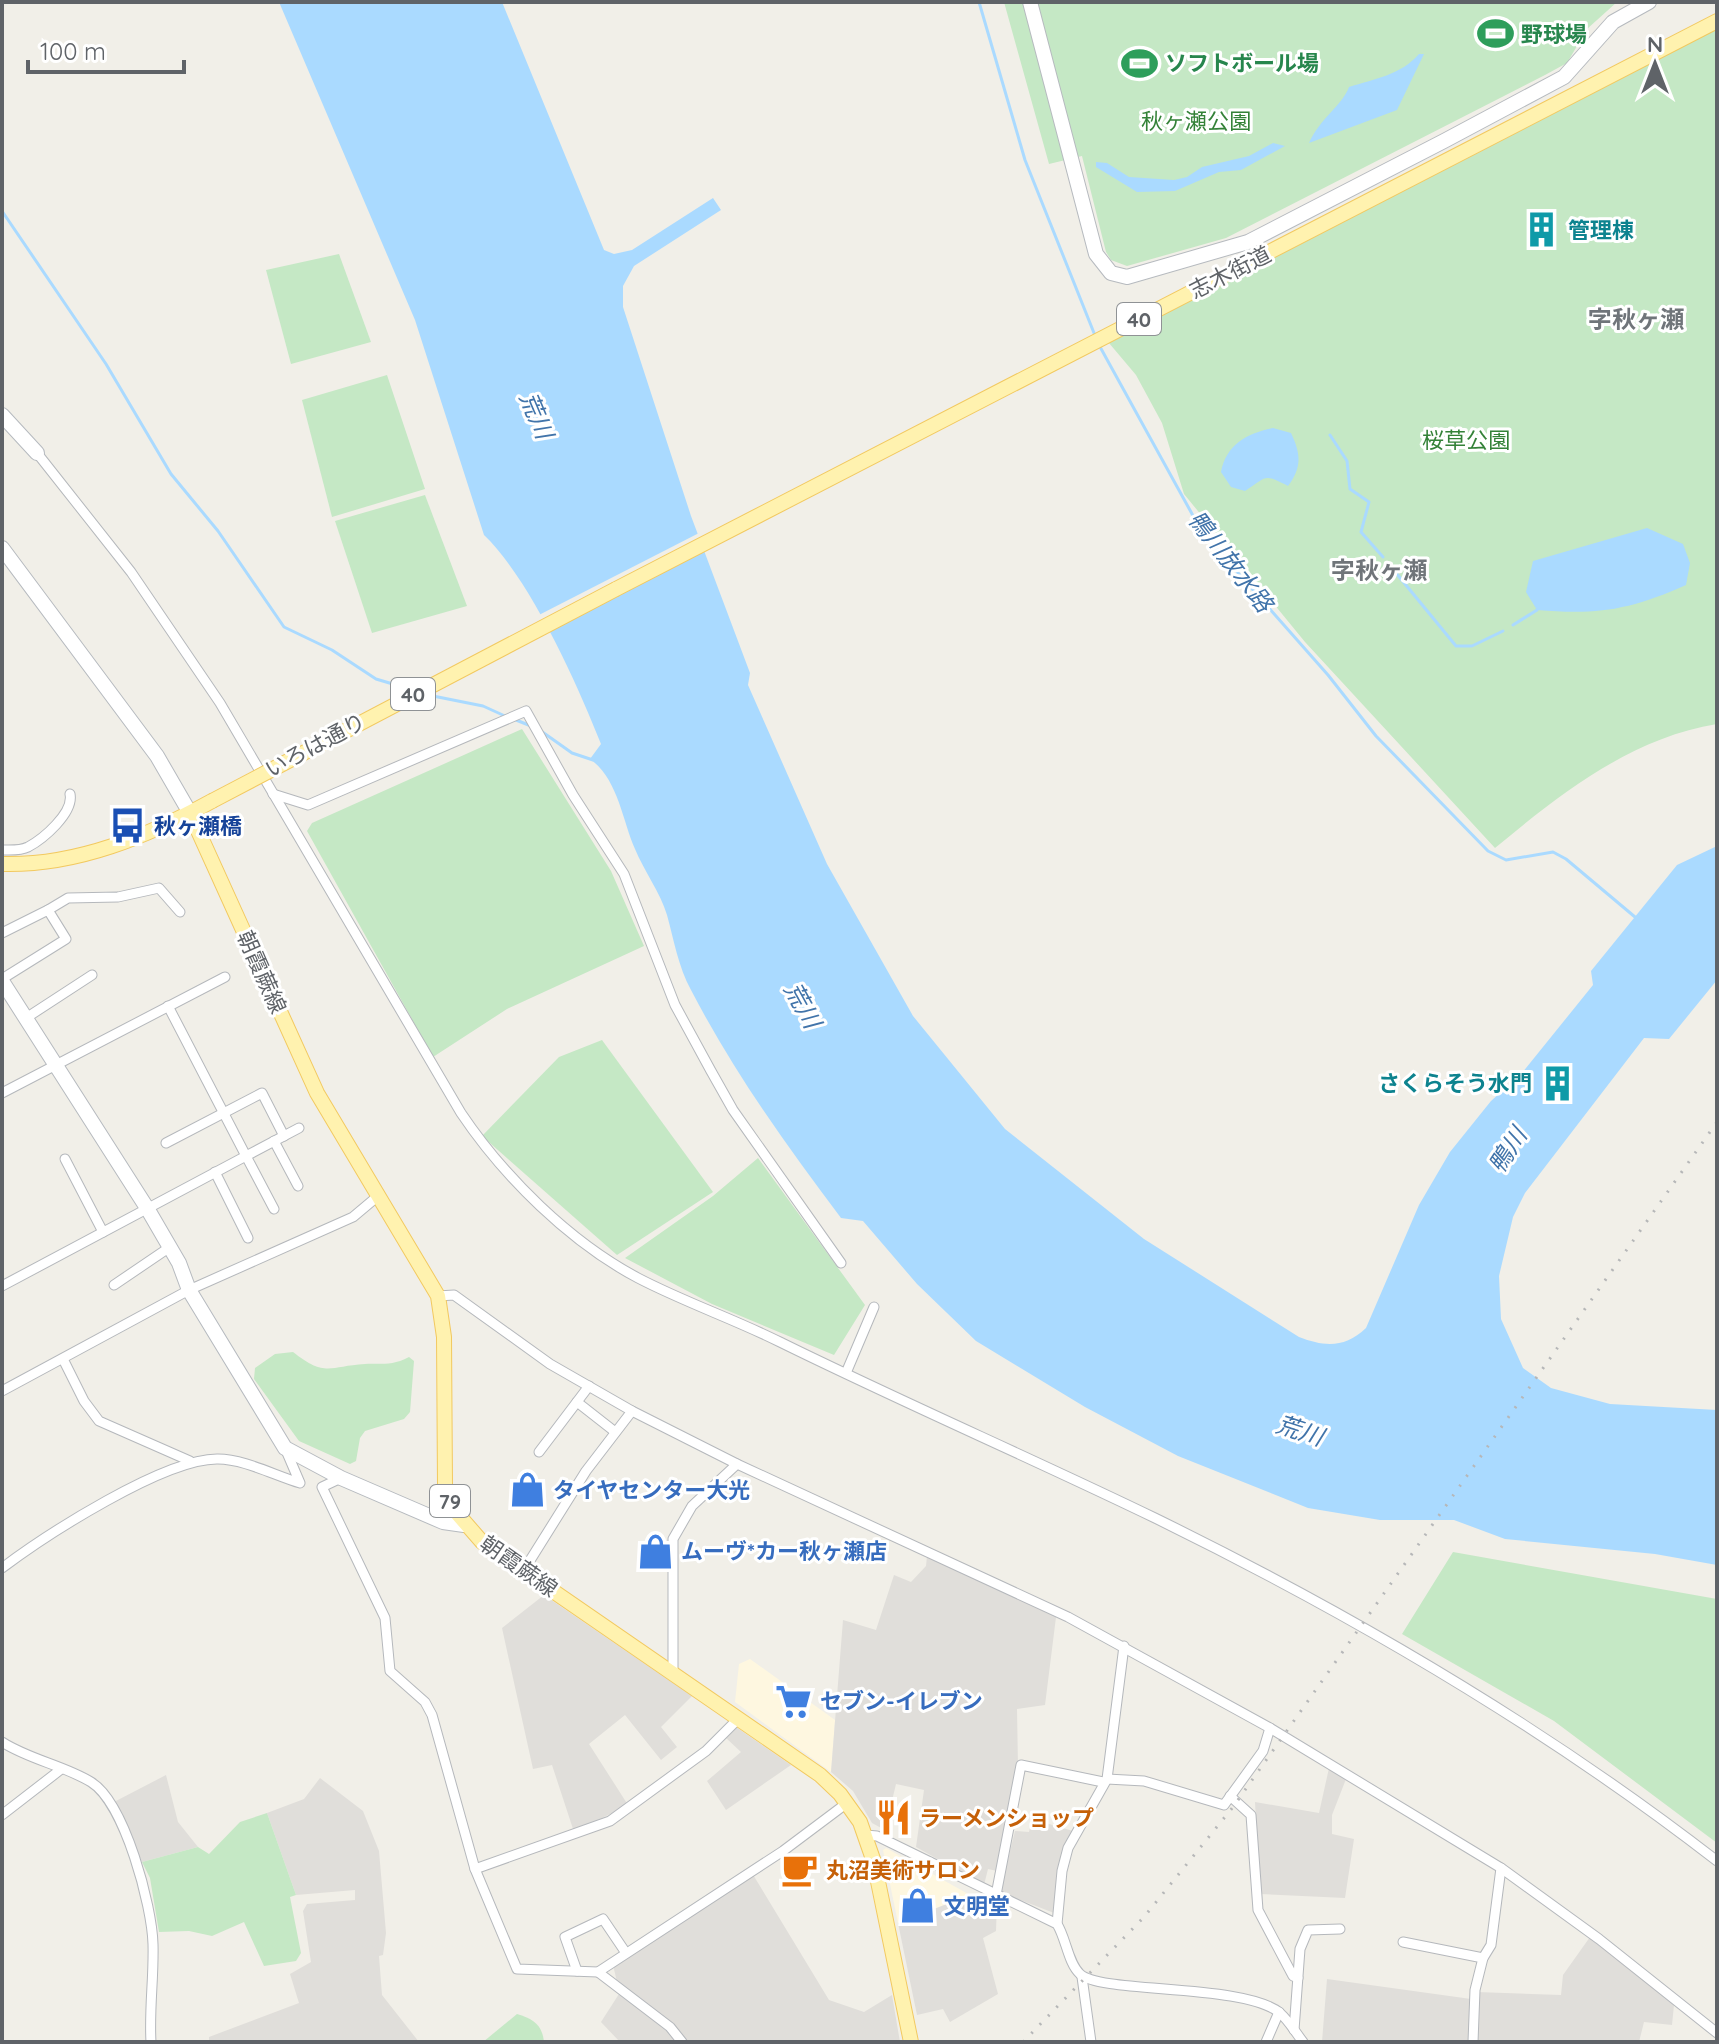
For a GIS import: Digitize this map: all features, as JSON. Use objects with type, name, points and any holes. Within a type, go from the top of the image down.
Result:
[{"type":"main road","name":"志木街道","points":[[616,589],[1717,21]]},
{"type":"main road","name":"いろは通り","points":[[2,864],[62,859],[146,834],[616,589]]},
{"type":"main road","name":"朝霞蕨線","points":[[190,813],[305,1069],[438,1296],[444,1337],[444,1476],[450,1501],[464,1525],[482,1542],[820,1775],[847,1803],[866,1835],[911,2042]]},
{"type":"street","points":[[1030,2],[1096,254],[1111,273],[1127,277],[1248,242],[1482,122],[1564,77],[1607,27],[1623,14],[1649,2]]},
{"type":"street","points":[[2,415],[69,491],[161,613],[273,794],[438,1079],[477,1138],[514,1178],[585,1241],[640,1279],[1157,1519],[1350,1620],[1439,1672],[1569,1757],[1717,1861]]},
{"type":"street","points":[[2,548],[157,756],[190,813]]},
{"type":"street","points":[[273,794],[308,805],[526,711],[573,795],[624,874],[675,1005],[718,1084],[841,1263]]},
{"type":"street","points":[[2,850],[26,848],[39,839],[67,811],[72,801],[70,794]]},
{"type":"street","points":[[2,933],[68,898],[118,897],[159,888],[180,912]]},
{"type":"street","points":[[48,910],[66,939],[2,980],[147,1208],[170,1247],[189,1290],[285,1448],[300,1483]]},
{"type":"street","points":[[26,1018],[92,975]]},
{"type":"street","points":[[2,1093],[225,977]]},
{"type":"street","points":[[168,1006],[274,1209]]},
{"type":"street","points":[[166,1143],[262,1093],[298,1186]]},
{"type":"street","points":[[2,1286],[299,1128]]},
{"type":"street","points":[[65,1159],[103,1232]]},
{"type":"street","points":[[215,1172],[248,1238]]},
{"type":"street","points":[[2,1391],[64,1361],[189,1290],[353,1217],[378,1196]]},
{"type":"street","points":[[114,1285],[170,1247]]},
{"type":"street","points":[[438,1296],[454,1295],[550,1364],[632,1411],[737,1464],[980,1575],[1124,1646],[1270,1728],[1501,1868],[1599,1939],[1717,2033]]},
{"type":"street","points":[[846,1373],[874,1307]]},
{"type":"street","points":[[64,1361],[99,1421],[190,1461]]},
{"type":"street","points":[[539,1452],[589,1386]]},
{"type":"street","points":[[577,1402],[614,1431]]},
{"type":"street","points":[[524,1570],[614,1431],[632,1411]]},
{"type":"street","points":[[285,1448],[341,1478],[443,1522],[464,1525]]},
{"type":"street","points":[[2,1568],[57,1527],[190,1461],[221,1458],[322,1487],[341,1478]]},
{"type":"street","points":[[673,1673],[673,1539],[692,1506],[737,1464]]},
{"type":"street","points":[[322,1487],[385,1618],[390,1671],[425,1702],[432,1715],[475,1869],[517,1969],[598,1972],[670,2027],[682,2042]]},
{"type":"street","points":[[1091,2042],[1082,1977],[1057,1924],[1062,1871],[1068,1848],[1105,1781],[1124,1646]]},
{"type":"street","points":[[475,1869],[610,1821],[706,1751],[739,1718]]},
{"type":"street","points":[[996,1895],[1021,1765],[1105,1781],[1144,1781],[1224,1805],[1263,1751],[1270,1728]]},
{"type":"street","points":[[2,1742],[21,1754],[92,1783],[108,1801],[133,1855],[150,1919],[153,1944],[151,2042]]},
{"type":"street","points":[[2,1815],[60,1770]]},
{"type":"street","points":[[1230,1796],[1251,1815],[1258,1910],[1293,1976],[1298,1978]]},
{"type":"street","points":[[598,1972],[783,1851],[847,1803]]},
{"type":"street","points":[[866,1835],[877,1836],[1057,1924]]},
{"type":"street","points":[[1473,2042],[1475,1990],[1483,1958],[1491,1945],[1501,1868]]},
{"type":"street","points":[[577,1971],[565,1937],[603,1919],[626,1953]]},
{"type":"street","points":[[1294,2030],[1300,1949],[1308,1930],[1340,1929]]},
{"type":"street","points":[[1403,1942],[1483,1958]]},
{"type":"street","points":[[1082,1977],[1089,1981],[1168,1987],[1244,2000],[1279,2012],[1303,2042]]},
{"type":"street","points":[[1266,2042],[1279,2012]]},
{"type":"shaded area","points":[[927,1556],[1056,1617],[1045,1705],[1017,1709],[1018,1767],[997,1871],[988,1869],[984,1885],[916,1847],[924,1790],[896,1784],[885,1830],[872,1823],[853,1791],[831,1772],[843,1620],[876,1630],[894,1575],[911,1582],[926,1566]]},
{"type":"shaded area","points":[[544,1595],[692,1696],[661,1727],[677,1747],[661,1760],[625,1715],[589,1744],[628,1805],[574,1832],[552,1765],[533,1769],[502,1628]]},
{"type":"shaded area","points":[[750,1659],[835,1720],[831,1772],[735,1702],[739,1664]]},
{"type":"shaded area","points":[[736,1727],[791,1765],[726,1810],[707,1781],[741,1752],[726,1738]]},
{"type":"shaded area","points":[[1329,1768],[1346,1779],[1332,1815],[1332,1834],[1354,1839],[1345,1898],[1260,1894],[1255,1802],[1319,1813]]},
{"type":"shaded area","points":[[166,1775],[178,1822],[198,1847],[142,1862],[114,1802]]},
{"type":"shaded area","points":[[320,1778],[363,1811],[379,1851],[386,1933],[383,1955],[379,1956],[382,1995],[419,2042],[209,2042],[209,2037],[299,2003],[290,1974],[311,1962],[303,1911],[307,1904],[355,1900],[355,1890],[296,1895],[267,1813],[304,1799]]},
{"type":"shaded area","points":[[1032,1819],[1073,1831],[1054,1913],[1000,1892],[1015,1831],[1029,1832]]},
{"type":"shaded area","points":[[886,1848],[970,1895],[898,1923],[883,1850]]},
{"type":"shaded area","points":[[752,1873],[829,2000],[864,2012],[892,1995],[900,2042],[685,2042],[618,1986],[613,1965]]},
{"type":"shaded area","points":[[970,1895],[997,1902],[996,1931],[983,1938],[998,1994],[950,2022],[943,2009],[917,2015],[898,1923]]},
{"type":"shaded area","points":[[1590,1937],[1674,2005],[1672,2025],[1644,2022],[1639,2042],[1476,2042],[1477,1992],[1561,1995],[1563,1975]]},
{"type":"shaded area","points":[[1327,1979],[1471,1999],[1468,2042],[1322,2042]]},
{"type":"shaded area","points":[[619,1994],[667,2029],[677,2042],[620,2042],[601,2022]]},
{"type":"green space","name":"秋ヶ瀬公園","points":[[1004,2],[1617,2],[1587,29],[1567,63],[1545,75],[1226,238],[1127,266],[1111,260],[1106,252],[1082,156],[1049,164]]},
{"type":"green space","name":"桜草公園","points":[[1717,29],[1717,724],[1685,731],[1626,755],[1571,789],[1495,848],[1305,642],[1184,494],[1162,423],[1136,375],[1109,343]]},
{"type":"green space","points":[[339,254],[371,342],[291,364],[266,270]]},
{"type":"green space","points":[[387,375],[425,489],[332,517],[302,400]]},
{"type":"green space","points":[[425,495],[467,606],[372,633],[335,521]]},
{"type":"green space","points":[[522,729],[611,871],[644,946],[507,1009],[433,1057],[307,831],[312,823]]},
{"type":"green space","points":[[602,1040],[713,1192],[617,1255],[482,1136],[559,1057]]},
{"type":"green space","points":[[758,1158],[865,1305],[834,1355],[712,1304],[625,1258],[713,1196]]},
{"type":"green space","points":[[293,1352],[321,1368],[392,1363],[409,1357],[414,1361],[410,1412],[404,1419],[365,1431],[360,1438],[356,1461],[350,1464],[299,1441],[254,1379],[255,1368],[275,1354]]},
{"type":"green space","points":[[1453,1552],[1717,1599],[1717,1843],[1554,1721],[1402,1634]]},
{"type":"green space","points":[[267,1813],[296,1895],[290,1897],[301,1953],[296,1961],[264,1966],[244,1922],[212,1936],[189,1931],[159,1932],[150,1878],[142,1862],[198,1847],[209,1854],[240,1822]]},
{"type":"green space","points":[[517,2014],[536,2023],[544,2042],[483,2042]]},
{"type":"water","points":[[279,2],[502,2],[604,250],[614,254],[632,250],[713,198],[721,210],[634,266],[623,286],[623,307],[691,516],[750,673],[748,685],[827,864],[913,1016],[1005,1129],[1144,1239],[1299,1337],[1334,1344],[1358,1335],[1366,1328],[1419,1205],[1450,1152],[1491,1101],[1522,1073],[1593,985],[1591,971],[1677,865],[1717,846],[1717,980],[1669,1039],[1644,1038],[1525,1193],[1513,1217],[1499,1276],[1501,1319],[1523,1368],[1551,1388],[1610,1404],[1717,1410],[1717,1565],[1655,1554],[1505,1539],[1454,1520],[1380,1520],[1308,1508],[1178,1456],[1085,1407],[976,1341],[917,1284],[863,1221],[841,1218],[742,1078],[687,981],[664,906],[635,849],[613,788],[590,759],[601,744],[579,692],[535,604],[484,535],[415,320]]},
{"type":"water","points":[[1419,54],[1424,54],[1397,110],[1309,143],[1349,87],[1396,72]]},
{"type":"water","points":[[1273,143],[1285,146],[1241,170],[1219,172],[1175,191],[1137,192],[1096,167],[1096,162],[1107,163],[1129,177],[1174,180],[1187,177],[1202,167],[1249,156]]},
{"type":"water","points":[[1273,428],[1291,433],[1297,447],[1298,466],[1288,486],[1265,478],[1245,491],[1231,487],[1221,472],[1228,454],[1246,437]]},
{"type":"water","points":[[1647,528],[1683,544],[1690,563],[1686,585],[1613,609],[1578,612],[1537,610],[1526,592],[1533,561]]},
{"type":"pier","points":[[701,532],[708,549],[544,634],[535,617]]},
{"type":"waterway","name":"鴨川放水路","points":[[979,2],[1025,160],[1096,338]]},
{"type":"waterway","points":[[2,211],[106,364],[171,474],[218,531],[284,627],[332,650],[376,679],[413,690]]},
{"type":"waterway","name":"鴨川放水路","points":[[1099,345],[1202,532],[1328,675],[1376,736],[1488,851],[1506,860],[1553,852],[1566,859],[1635,917]]},
{"type":"waterway","points":[[1330,435],[1347,461],[1350,489],[1369,502],[1361,532],[1383,557]]},
{"type":"waterway","points":[[1396,573],[1456,646],[1472,646],[1503,631]]},
{"type":"waterway","points":[[1513,625],[1537,610]]},
{"type":"waterway","points":[[428,695],[483,706],[505,716]]},
{"type":"waterway","points":[[516,720],[531,726]]},
{"type":"waterway","points":[[541,731],[572,753],[593,760]]},
{"type":"railway","points":[[1023,2042],[1144,1917],[1233,1807],[1717,1122]]},
{"type":"place","name":"野球場","points":[[1495,34]]},
{"type":"place","name":"ソフトボール場","points":[[1139,63]]},
{"type":"place","name":"管理棟","points":[[1542,230]]},
{"type":"place","name":"秋ヶ瀬橋","points":[[128,826]]},
{"type":"place","name":"さくらそう水門","points":[[1558,1083]]},
{"type":"place","name":"タイヤセンター大光","points":[[527,1490]]},
{"type":"place","name":"ムーヴ*カー秋ヶ瀬店","points":[[655,1551]]},
{"type":"place","name":"セブン-イレブン","points":[[794,1701]]},
{"type":"place","name":"ラーメンショップ","points":[[893,1818]]},
{"type":"place","name":"丸沼美術サロン","points":[[800,1870]]},
{"type":"place","name":"文明堂","points":[[918,1906]]},
{"type":"district","name":"字秋ヶ瀬","points":[[1636,319]]},
{"type":"district","name":"字秋ヶ瀬","points":[[1379,570]]},
{"type":"water label","name":"荒川","points":[[537,415]]},
{"type":"water label","name":"荒川","points":[[803,1005]]},
{"type":"water label","name":"鴨川","points":[[1507,1150]]},
{"type":"water label","name":"荒川","points":[[1300,1430]]}]
